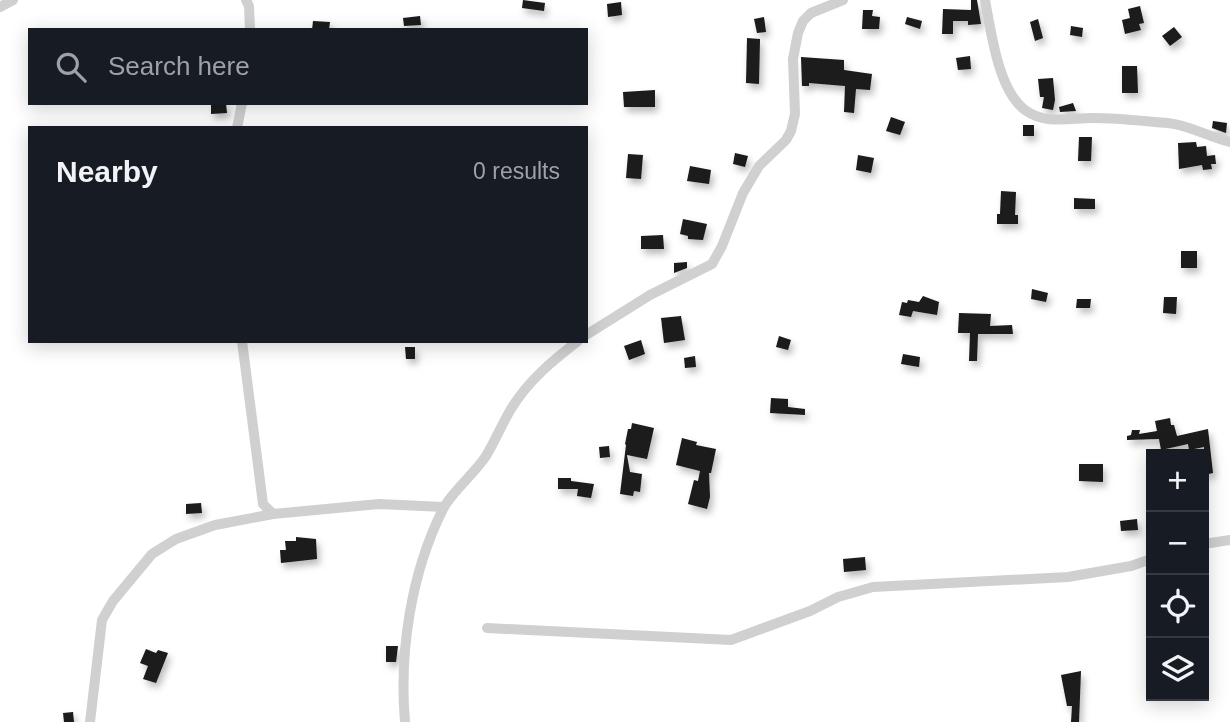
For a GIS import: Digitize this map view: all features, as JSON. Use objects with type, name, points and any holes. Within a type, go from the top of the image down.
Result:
[{"type":"street","points":[[0,7],[13,0]]},
{"type":"street","points":[[246,0],[249,6],[250,28]]},
{"type":"street","points":[[588,334],[650,295],[712,264],[743,193],[759,166],[786,140],[790,131],[795,114],[793,59],[803,21],[811,13],[843,0]]},
{"type":"street","points":[[985,0],[992,43],[1007,84],[1015,100],[1026,111],[1063,122],[1090,118],[1172,123],[1230,142]]},
{"type":"street","points":[[237,126],[242,105]]},
{"type":"street","points":[[242,343],[263,504],[273,514]]},
{"type":"street","points":[[405,722],[403,699],[407,639],[419,569],[444,507],[482,462],[513,406],[537,376],[546,365],[575,343]]},
{"type":"street","points":[[90,722],[102,620],[113,601],[152,554],[176,539],[215,525],[273,514],[379,504],[444,507]]},
{"type":"street","points":[[1209,543],[1230,540]]},
{"type":"street","points":[[487,628],[731,640],[810,611],[838,597],[873,587],[1068,577],[1146,561]]},
{"type":"building","points":[[523,0],[545,3],[544,11],[522,8]]},
{"type":"building","points":[[971,0],[977,0],[981,24],[968,25],[968,21],[953,21],[953,34],[942,34],[943,9],[971,10]]},
{"type":"building","points":[[621,2],[622,15],[608,17],[607,4]]},
{"type":"building","points":[[1140,6],[1144,23],[1139,24],[1141,30],[1125,34],[1122,20],[1130,18],[1128,9]]},
{"type":"building","points":[[863,10],[873,10],[872,16],[880,17],[879,29],[862,29]]},
{"type":"building","points":[[420,16],[421,25],[404,26],[403,18]]},
{"type":"building","points":[[764,17],[766,32],[757,33],[754,19]]},
{"type":"building","points":[[907,17],[922,21],[920,29],[905,24]]},
{"type":"building","points":[[1038,19],[1043,38],[1035,41],[1030,22]]},
{"type":"building","points":[[313,21],[330,22],[329,28],[312,28]]},
{"type":"building","points":[[1071,26],[1083,28],[1082,37],[1070,35]]},
{"type":"building","points":[[1174,27],[1182,37],[1170,46],[1162,36]]},
{"type":"building","points":[[747,38],[760,39],[759,84],[746,83]]},
{"type":"building","points":[[970,56],[971,69],[958,70],[956,58]]},
{"type":"building","points":[[801,57],[844,60],[844,70],[872,74],[870,90],[856,89],[854,113],[844,112],[845,86],[809,83],[809,86],[802,86]]},
{"type":"building","points":[[1122,66],[1137,66],[1138,93],[1122,93]]},
{"type":"building","points":[[1053,78],[1053,110],[1042,108],[1044,97],[1040,97],[1038,79]]},
{"type":"building","points":[[655,90],[655,107],[624,107],[623,92]]},
{"type":"building","points":[[1073,103],[1076,111],[1060,112],[1059,107]]},
{"type":"building","points":[[211,105],[226,105],[227,113],[211,114]]},
{"type":"building","points":[[891,117],[905,122],[900,135],[886,131]]},
{"type":"building","points":[[1213,121],[1227,123],[1226,133],[1212,128]]},
{"type":"building","points":[[1023,125],[1034,125],[1034,136],[1023,136]]},
{"type":"building","points":[[1079,137],[1092,137],[1091,161],[1078,161]]},
{"type":"building","points":[[1196,142],[1197,147],[1206,146],[1207,156],[1215,155],[1216,164],[1211,164],[1212,169],[1203,170],[1202,165],[1179,169],[1178,143]]},
{"type":"building","points":[[735,153],[748,156],[745,167],[733,164]]},
{"type":"building","points":[[628,154],[643,155],[641,179],[626,178]]},
{"type":"building","points":[[858,155],[874,158],[871,173],[856,170]]},
{"type":"building","points":[[690,166],[711,170],[709,184],[687,181]]},
{"type":"building","points":[[1001,191],[1016,192],[1015,215],[1018,215],[1018,224],[997,224]]},
{"type":"building","points":[[1074,198],[1095,199],[1095,209],[1074,209]]},
{"type":"building","points":[[683,219],[707,224],[703,240],[688,239],[688,236],[680,234]]},
{"type":"building","points":[[663,235],[664,249],[641,249],[641,236]]},
{"type":"building","points":[[1181,251],[1197,251],[1197,268],[1181,268]]},
{"type":"building","points":[[687,262],[687,268],[674,273],[674,263]]},
{"type":"building","points":[[1032,289],[1048,293],[1046,302],[1031,299]]},
{"type":"building","points":[[923,296],[939,302],[937,315],[913,311],[911,317],[899,315],[902,302],[919,302]]},
{"type":"building","points":[[1164,297],[1177,297],[1176,314],[1163,313]]},
{"type":"building","points":[[1077,299],[1091,299],[1090,308],[1076,308]]},
{"type":"building","points":[[959,313],[991,314],[990,326],[1012,325],[1013,334],[978,334],[977,361],[969,361],[970,333],[958,333]]},
{"type":"building","points":[[681,316],[685,340],[664,343],[661,318]]},
{"type":"building","points":[[779,336],[791,340],[788,350],[776,347]]},
{"type":"building","points":[[641,340],[645,354],[629,360],[624,346]]},
{"type":"building","points":[[405,347],[415,347],[415,359],[406,359]]},
{"type":"building","points":[[903,354],[920,357],[919,367],[901,364]]},
{"type":"building","points":[[695,356],[696,367],[685,368],[684,358]]},
{"type":"building","points":[[771,398],[788,399],[788,407],[805,409],[805,415],[770,413]]},
{"type":"building","points":[[1170,418],[1177,436],[1208,429],[1213,473],[1209,474],[1209,449],[1204,447],[1189,449],[1188,444],[1161,449],[1159,439],[1127,440],[1132,430],[1140,430],[1139,434],[1157,431],[1155,421]]},
{"type":"building","points":[[632,423],[654,428],[647,459],[627,455],[630,472],[642,474],[640,492],[634,491],[633,496],[620,494],[625,444]]},
{"type":"building","points":[[682,438],[697,442],[696,445],[716,449],[709,473],[710,497],[707,509],[688,504],[694,480],[698,481],[700,471],[676,465]]},
{"type":"building","points":[[609,446],[610,457],[600,458],[599,447]]},
{"type":"building","points":[[1079,464],[1103,464],[1103,482],[1079,481]]},
{"type":"building","points":[[558,478],[571,478],[571,481],[594,484],[591,498],[577,496],[578,489],[558,489]]},
{"type":"building","points":[[201,503],[202,513],[186,514],[186,504]]},
{"type":"building","points":[[1137,519],[1138,530],[1121,531],[1120,521]]},
{"type":"building","points":[[296,537],[316,539],[317,559],[281,563],[280,550],[286,550],[285,541],[296,541]]},
{"type":"building","points":[[865,557],[866,570],[844,572],[843,559]]},
{"type":"building","points":[[386,646],[398,646],[396,662],[386,662]]},
{"type":"building","points":[[146,649],[156,653],[158,650],[168,653],[156,683],[143,679],[148,666],[140,663]]},
{"type":"building","points":[[1081,671],[1079,722],[1071,722],[1072,706],[1067,706],[1061,675]]},
{"type":"building","points":[[73,712],[74,722],[64,722],[63,713]]}]
